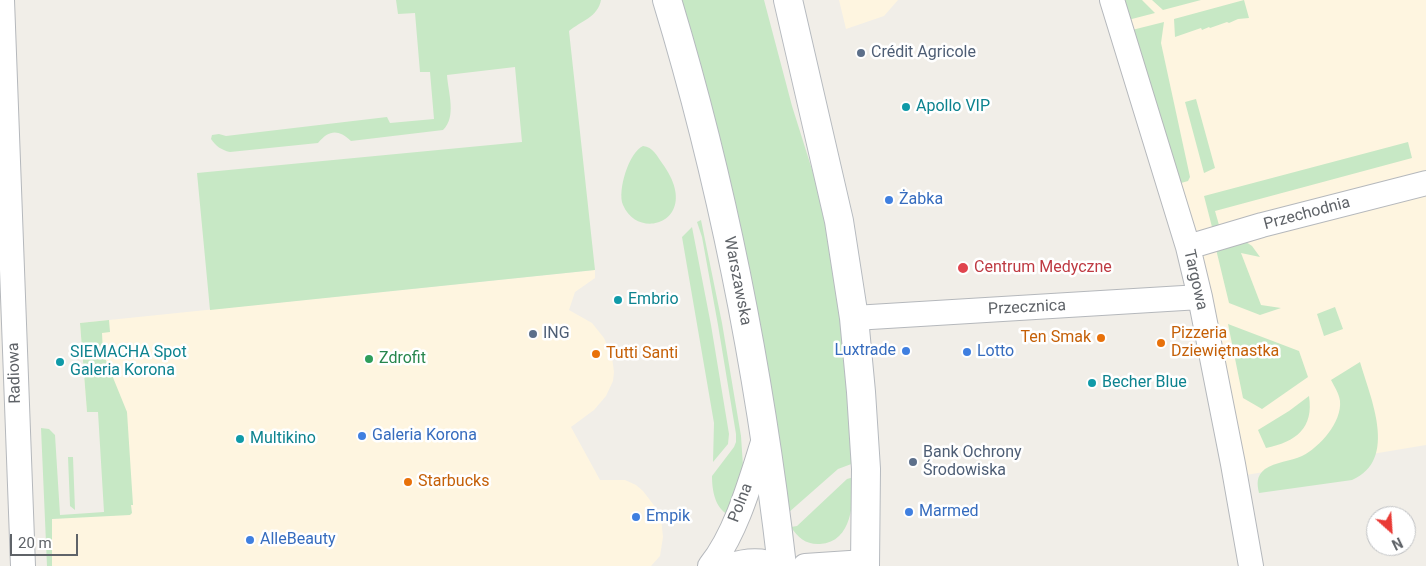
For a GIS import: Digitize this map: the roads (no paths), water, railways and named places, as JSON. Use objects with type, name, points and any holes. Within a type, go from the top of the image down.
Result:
[{"type":"main road","name":"Warszawska","points":[[667,0],[682,50],[720,199],[736,273],[765,436],[780,566]]},
{"type":"main road","points":[[788,0],[839,221],[854,318],[866,453],[865,564]]},
{"type":"street","name":"Radiowa","points":[[2,0],[24,566]]},
{"type":"street","name":"Targowa","points":[[1112,0],[1188,247],[1231,454],[1251,566]]},
{"type":"street","name":"Przechodnia","points":[[1188,247],[1426,183]]},
{"type":"street","name":"Przecznica","points":[[854,318],[1200,298]]},
{"type":"street","name":"Polna","points":[[710,566],[719,552],[741,506],[765,436]]},
{"type":"street","points":[[729,566],[755,561],[770,562],[780,566]]},
{"type":"street","points":[[805,566],[865,564]]},
{"type":"place","name":"Crédit Agricole","points":[[861,53]]},
{"type":"place","name":"Apollo VIP","points":[[906,107]]},
{"type":"place","name":"Żabka","points":[[889,200]]},
{"type":"place","name":"Centrum Medyczne","points":[[963,268]]},
{"type":"place","name":"Embrio","points":[[618,300]]},
{"type":"place","name":"ING","points":[[533,334]]},
{"type":"place","name":"Ten Smak","points":[[1101,338]]},
{"type":"place","name":"Pizzeria Dziewiętnastka","points":[[1161,343]]},
{"type":"place","name":"Luxtrade","points":[[906,351]]},
{"type":"place","name":"Lotto","points":[[967,352]]},
{"type":"place","name":"Tutti Santi","points":[[596,354]]},
{"type":"place","name":"Zdrofit","points":[[369,359]]},
{"type":"place","name":"SIEMACHA Spot Galeria Korona","points":[[60,362]]},
{"type":"place","name":"Becher Blue","points":[[1092,383]]},
{"type":"place","name":"Galeria Korona","points":[[362,436]]},
{"type":"place","name":"Multikino","points":[[240,439]]},
{"type":"place","name":"Bank Ochrony Środowiska","points":[[913,462]]},
{"type":"place","name":"Starbucks","points":[[408,482]]},
{"type":"place","name":"Marmed","points":[[909,512]]},
{"type":"place","name":"Empik","points":[[636,517]]},
{"type":"place","name":"AlleBeauty","points":[[250,540]]}]
